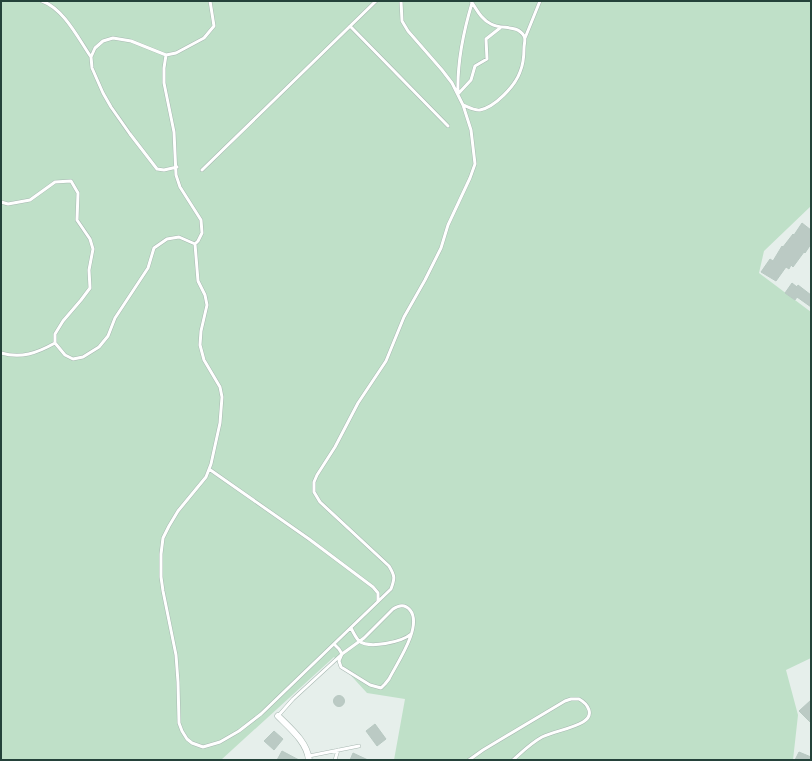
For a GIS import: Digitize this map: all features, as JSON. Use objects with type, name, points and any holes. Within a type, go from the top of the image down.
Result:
[{"type":"street","points":[[278,716],[300,739],[309,758]]},
{"type":"lane","points":[[42,1],[55,7],[62,14],[91,56],[92,68],[103,93],[130,134],[158,169],[164,170],[177,167]]},
{"type":"lane","points":[[91,56],[95,48],[103,41],[113,38],[131,42],[166,55],[176,53],[204,38],[214,26],[210,1]]},
{"type":"lane","points":[[202,170],[376,1]]},
{"type":"lane","points":[[166,55],[164,83],[165,94],[174,132],[177,167],[176,175],[180,187],[201,220],[202,233],[195,244],[198,281],[205,295],[207,305],[200,344],[204,360],[220,387],[222,397],[220,424],[206,477],[178,511],[169,526],[163,538],[161,554],[161,577],[163,591],[176,655],[180,723],[182,732],[187,739],[192,743],[203,747],[220,742],[239,731],[261,714],[391,589],[395,580],[389,566],[320,502],[314,492],[314,482],[335,447],[358,402],[386,361],[404,317],[441,248],[448,224],[475,164],[471,130],[463,104],[452,83],[408,31],[402,21],[401,1]]},
{"type":"lane","points":[[463,104],[470,108],[480,110],[494,104],[512,86],[520,73],[524,55],[525,38],[540,1]]},
{"type":"lane","points":[[458,94],[459,57],[472,2]]},
{"type":"lane","points":[[472,2],[482,17],[490,24],[500,28],[514,28],[521,32],[525,38]]},
{"type":"lane","points":[[350,26],[448,126]]},
{"type":"lane","points":[[458,94],[471,80],[475,66],[487,59],[486,39],[500,28]]},
{"type":"lane","points":[[1,202],[8,204],[30,200],[55,182],[71,181],[78,193],[77,220],[90,239],[93,249],[89,270],[90,288],[82,300],[62,321],[55,334],[55,343],[65,355],[73,359],[83,357],[99,347],[108,336],[115,318],[148,268],[154,248],[167,239],[179,238],[195,244]]},
{"type":"lane","points":[[1,353],[11,356],[28,355],[55,343]]},
{"type":"lane","points":[[209,469],[309,539],[374,587],[378,592],[378,601]]},
{"type":"lane","points":[[278,716],[293,699],[342,654],[370,633],[393,609],[403,606],[408,608],[412,613],[414,620],[412,633],[389,679],[381,688],[370,685],[341,667],[339,661],[342,654],[339,648],[334,644]]},
{"type":"lane","points":[[351,628],[360,641],[365,644],[395,642],[412,633]]},
{"type":"lane","points":[[469,760],[565,701],[579,699],[588,706],[590,711],[589,717],[584,722],[550,733],[540,738],[513,760]]},
{"type":"lane","points":[[309,758],[359,746]]},
{"type":"lane","points":[[335,760],[338,750]]},
{"type":"green space","points":[[1,1],[811,1],[811,206],[764,251],[759,273],[811,312],[811,658],[786,670],[798,715],[793,760],[394,760],[405,699],[367,693],[334,657],[221,760],[1,760]]},
{"type":"building","points":[[802,223],[811,230],[811,244],[805,253],[804,252],[793,267],[791,265],[789,269],[786,267],[776,281],[761,272],[770,259],[773,261],[782,246],[783,247],[793,234],[794,235]]},
{"type":"building","points":[[792,283],[797,287],[798,285],[811,295],[811,307],[797,297],[795,300],[785,293]]},
{"type":"building","points":[[337,696],[341,696],[343,697],[343,705],[337,706],[334,703],[334,699]]},
{"type":"building","points":[[811,700],[811,723],[799,711]]},
{"type":"building","points":[[375,724],[386,739],[377,746],[366,731]]},
{"type":"building","points":[[274,731],[283,739],[274,750],[264,741]]},
{"type":"building","points":[[282,751],[299,760],[277,760]]},
{"type":"building","points":[[799,752],[811,757],[811,760],[795,760]]},
{"type":"building","points":[[353,753],[368,760],[350,760]]}]
